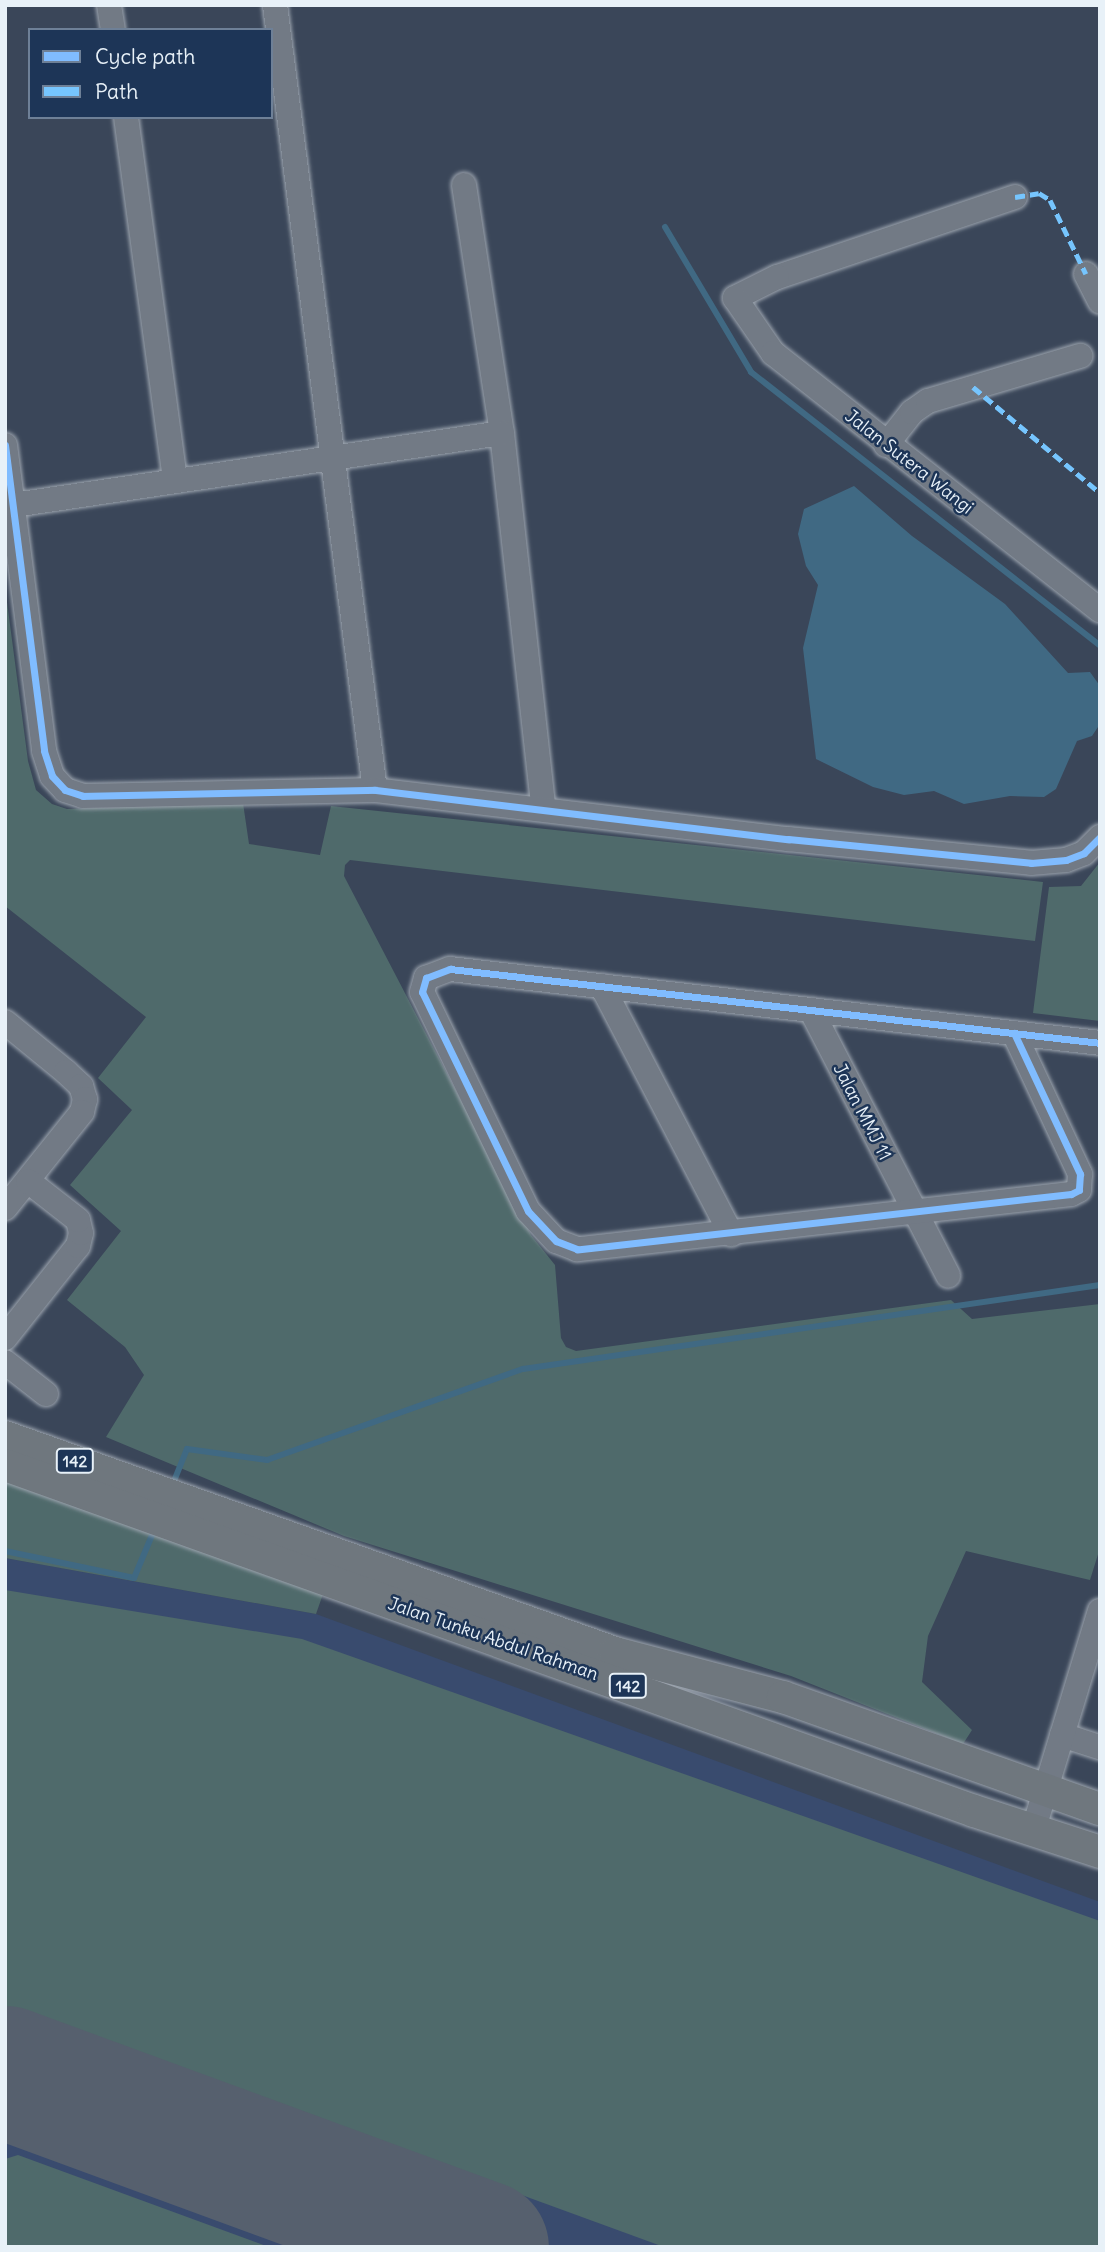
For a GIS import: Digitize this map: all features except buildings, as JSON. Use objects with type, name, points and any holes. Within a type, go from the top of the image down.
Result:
[{"type":"main road","name":"Jalan Tunku Abdul Rahman","points":[[5,1437],[140,1499],[1034,1831],[1100,1852]]},
{"type":"main road","name":"Jalan Tunku Abdul Rahman","points":[[5,1465],[140,1499]]},
{"type":"main road","name":"Jalan Tunku Abdul Rahman","points":[[227,1531],[615,1653],[783,1697],[1100,1808]]},
{"type":"street","points":[[109,5],[113,28]]},
{"type":"street","points":[[275,5],[336,457],[375,790]]},
{"type":"street","points":[[126,119],[175,481]]},
{"type":"street","points":[[464,185],[502,433],[543,806]]},
{"type":"street","name":"Jalan Sutera Wangi","points":[[1015,197],[777,278],[735,298],[772,353],[1100,610]]},
{"type":"street","points":[[1086,274],[1100,302]]},
{"type":"street","points":[[886,444],[912,412],[928,401],[1080,356]]},
{"type":"street","points":[[14,505],[502,433]]},
{"type":"street","points":[[5,445],[44,751],[52,776],[65,790],[83,796],[375,790],[543,806],[788,839],[1031,863],[1066,860],[1084,853],[1100,837]]},
{"type":"street","points":[[1014,1033],[1080,1174],[1079,1190],[915,1213],[599,1249],[556,1241],[528,1211],[422,992],[426,978],[450,969],[602,986],[1014,1033],[1100,1043]]},
{"type":"street","points":[[602,986],[731,1234]]},
{"type":"street","name":"Jalan MMJ 11","points":[[811,1010],[948,1276]]},
{"type":"street","points":[[5,1022],[74,1079],[85,1099],[82,1112],[5,1208]]},
{"type":"street","points":[[5,1338],[78,1246],[81,1233],[78,1220],[28,1181]]},
{"type":"street","points":[[5,1362],[46,1394]]},
{"type":"street","points":[[1034,1831],[1100,1611]]},
{"type":"street","points":[[1062,1735],[1100,1747]]},
{"type":"shaded area","points":[[854,486],[912,536],[1005,604],[1068,673],[1090,672],[1100,686],[1100,724],[1092,736],[1077,741],[1056,789],[1044,797],[1010,796],[964,804],[934,791],[904,795],[873,787],[816,759],[803,648],[818,585],[806,566],[798,534],[804,509]]},
{"type":"shaded area","points":[[5,1558],[316,1614],[1100,1902],[1100,2247],[5,2247]]},
{"type":"green space","points":[[5,587],[28,761],[36,790],[52,804],[67,809],[243,803],[249,844],[320,855],[331,806],[1043,882],[1035,941],[350,860],[345,865],[344,876],[531,1235],[555,1265],[561,1338],[566,1347],[576,1351],[951,1300],[972,1319],[1100,1304],[1100,1548],[1090,1580],[966,1551],[928,1636],[922,1682],[972,1730],[963,1744],[791,1676],[344,1536],[106,1437],[144,1375],[125,1347],[67,1300],[121,1231],[70,1185],[132,1110],[98,1078],[146,1017],[5,906]]},
{"type":"green space","points":[[1100,862],[1100,1021],[1033,1013],[1049,887],[1081,886]]},
{"type":"green space","points":[[5,1480],[323,1594],[316,1614],[5,1558]]},
{"type":"green space","points":[[5,1590],[302,1639],[1100,1921],[1100,2247],[664,2247],[5,2006]]},
{"type":"green space","points":[[18,2155],[269,2247],[5,2247],[5,2159]]},
{"type":"waterway","points":[[665,227],[751,372],[1100,646]]},
{"type":"waterway","points":[[172,1486],[187,1449],[267,1460],[523,1369],[1100,1285]]},
{"type":"waterway","points":[[5,1551],[134,1578],[155,1528]]},
{"type":"taxiway","points":[[5,2118],[22,2098],[62,2092]]},
{"type":"runway","points":[[5,2072],[482,2247]]},
{"type":"marked path","points":[[1015,197],[1039,193],[1050,200],[1086,274]]},
{"type":"marked path","points":[[973,387],[1100,493]]},
{"type":"cycle path","points":[[5,445],[44,751],[52,776],[65,790],[83,796],[375,790],[788,839],[1031,863],[1066,860],[1084,853],[1100,837]]},
{"type":"cycle path","points":[[1014,1033],[1080,1174],[1079,1190],[1071,1194],[577,1249],[556,1241],[528,1211],[422,992],[426,978],[450,969],[1100,1043]]}]
